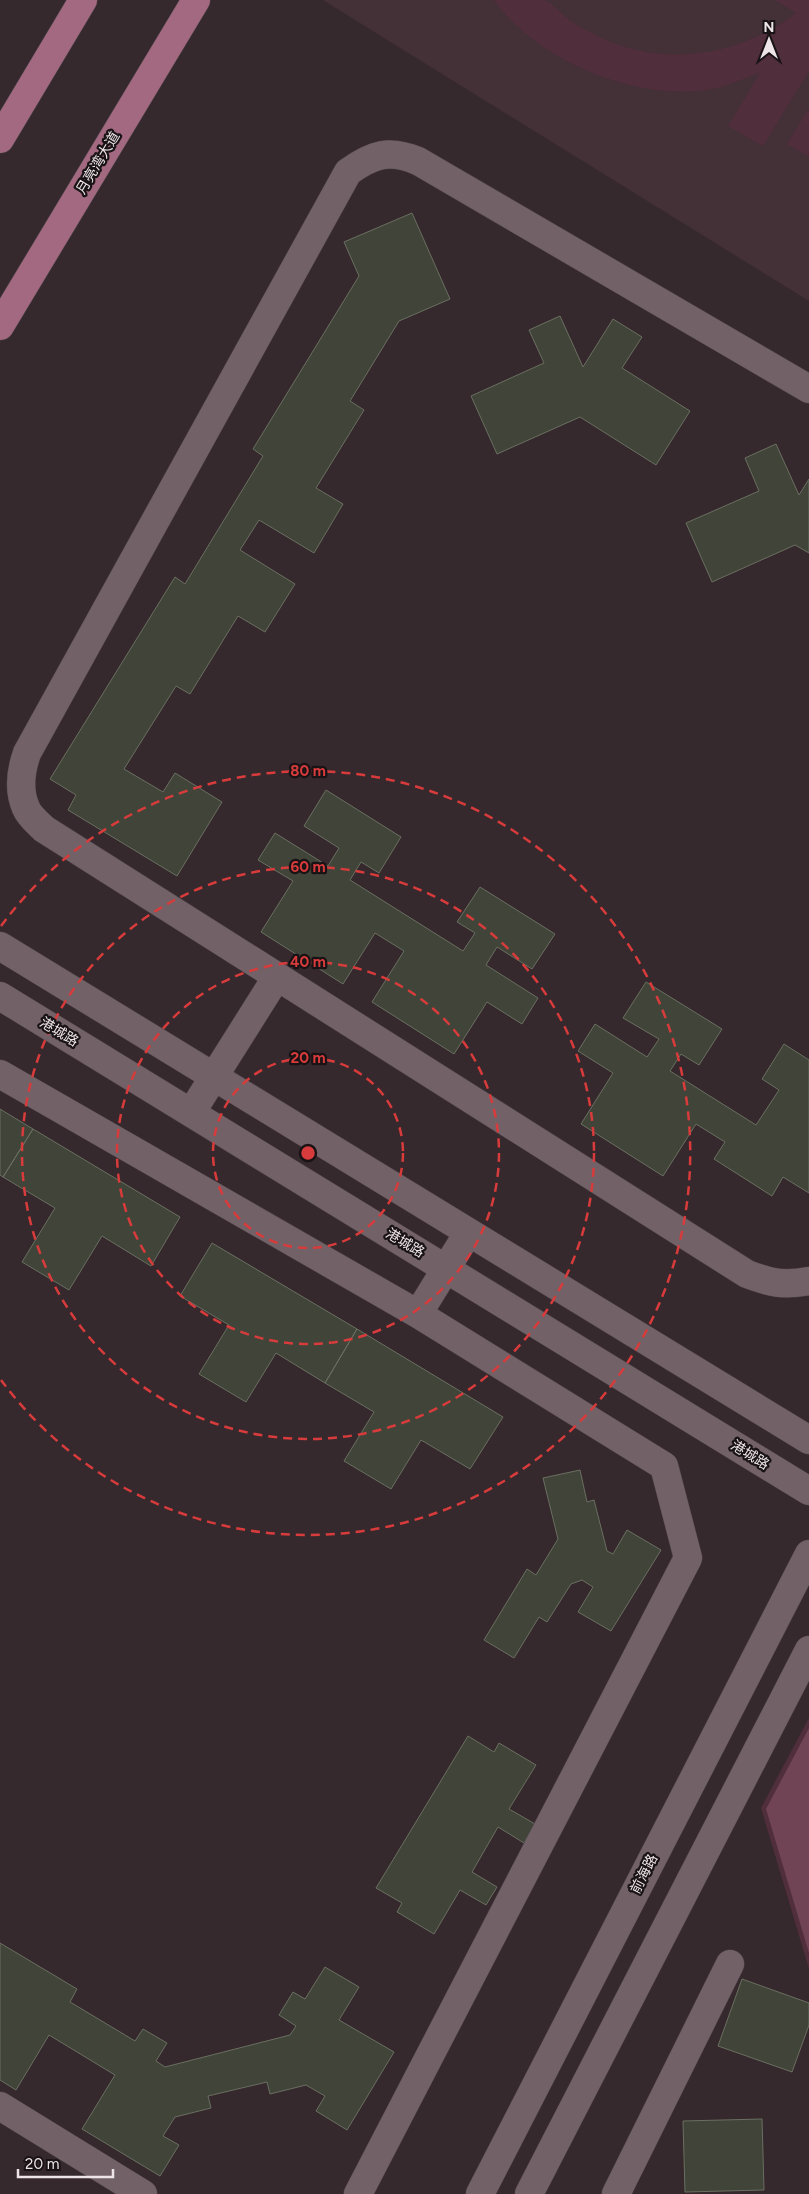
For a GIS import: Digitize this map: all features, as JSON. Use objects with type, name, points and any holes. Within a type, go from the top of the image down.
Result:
[{"type":"main road","points":[[0,139],[82,0]]},
{"type":"main road","name":"月亮湾大道","points":[[0,326],[196,0]]},
{"type":"street","points":[[809,389],[418,161],[405,156],[386,155],[367,158],[348,172],[27,753],[21,769],[21,790],[26,809],[44,830],[747,1274],[772,1283],[793,1284],[809,1281]]},
{"type":"street","points":[[0,946],[809,1440]]},
{"type":"street","points":[[191,1113],[276,978]]},
{"type":"street","name":"港城路","points":[[0,996],[809,1491]]},
{"type":"street","points":[[0,1074],[418,1314],[664,1466],[688,1558],[358,2194]]},
{"type":"street","points":[[418,1314],[468,1233]]},
{"type":"street","name":"前海路","points":[[480,2194],[809,1554]]},
{"type":"street","points":[[529,2194],[809,1650]]},
{"type":"street","points":[[616,2194],[730,1964]]},
{"type":"street","points":[[0,2106],[143,2194]]},
{"type":"shaded area","points":[[323,0],[809,0],[809,301],[392,43]]},
{"type":"shaded area","points":[[494,0],[544,0],[574,23],[598,36],[623,46],[648,52],[674,55],[726,48],[751,39],[774,28],[796,13],[775,0],[809,0],[809,71],[763,146],[728,126],[760,73],[721,87],[691,91],[660,90],[628,84],[596,74],[566,60],[538,43],[514,23]]},
{"type":"shaded area","points":[[809,108],[809,157],[787,144]]},
{"type":"shaded area","points":[[809,1718],[809,1969],[761,1808]]},
{"type":"shaded area","points":[[809,1728],[809,1953],[766,1809]]},
{"type":"building","points":[[412,213],[450,299],[399,321],[350,401],[364,410],[316,488],[343,504],[314,553],[259,520],[240,550],[295,584],[265,632],[238,616],[190,694],[176,686],[124,769],[163,792],[175,773],[222,802],[177,876],[68,810],[76,795],[50,779],[175,577],[185,584],[263,456],[253,449],[359,276],[344,242]]},
{"type":"building","points":[[560,316],[583,367],[613,319],[642,337],[622,368],[690,411],[656,465],[580,417],[497,454],[471,396],[544,363],[529,330]]},
{"type":"building","points":[[776,444],[799,495],[809,479],[809,553],[795,545],[712,582],[686,523],[759,491],[745,458]]},
{"type":"building","points":[[326,790],[401,837],[379,873],[361,862],[350,880],[463,951],[475,933],[457,922],[480,887],[555,934],[532,969],[497,947],[486,965],[538,998],[522,1024],[487,1002],[454,1054],[372,1002],[404,951],[375,933],[343,984],[261,932],[293,881],[258,860],[275,833],[328,866],[339,848],[304,826]]},
{"type":"building","points":[[646,982],[722,1029],[699,1065],[681,1054],[670,1071],[756,1125],[779,1090],[762,1079],[784,1044],[809,1060],[809,1193],[783,1177],[772,1196],[714,1159],[725,1142],[696,1124],[663,1176],[581,1124],[613,1073],[578,1051],[595,1024],[647,1057],[659,1039],[623,1018]]},
{"type":"building","points":[[0,1109],[33,1129],[3,1177],[0,1175]]},
{"type":"building","points":[[33,1129],[180,1217],[151,1266],[102,1236],[69,1290],[22,1262],[55,1208],[3,1177]]},
{"type":"building","points":[[212,1243],[357,1329],[325,1383],[276,1353],[246,1402],[199,1374],[229,1325],[180,1296]]},
{"type":"building","points":[[357,1329],[503,1417],[470,1469],[421,1440],[391,1489],[344,1461],[374,1412],[325,1383]]},
{"type":"building","points":[[580,1470],[587,1502],[594,1500],[607,1551],[613,1554],[627,1530],[661,1550],[611,1631],[578,1612],[593,1587],[582,1580],[571,1584],[547,1622],[539,1617],[514,1658],[484,1640],[527,1569],[536,1575],[558,1539],[543,1478]]},
{"type":"building","points":[[468,1736],[494,1752],[499,1743],[536,1765],[509,1809],[535,1824],[524,1843],[498,1827],[472,1872],[497,1887],[486,1905],[460,1890],[434,1934],[397,1912],[402,1903],[376,1888]]},
{"type":"building","points":[[0,1943],[77,1989],[70,2002],[135,2041],[143,2029],[167,2043],[156,2061],[165,2067],[290,2035],[296,2026],[279,2015],[293,1992],[305,1999],[325,1967],[359,1987],[339,2020],[394,2052],[347,2130],[316,2111],[325,2096],[306,2085],[270,2094],[267,2082],[208,2096],[211,2108],[175,2117],[163,2136],[179,2145],[160,2176],[82,2129],[115,2075],[49,2035],[16,2090],[0,2080]]},
{"type":"building","points":[[742,1979],[809,2003],[809,2025],[792,2072],[718,2046]]},
{"type":"building","points":[[762,2119],[764,2190],[685,2192],[683,2121]]}]
